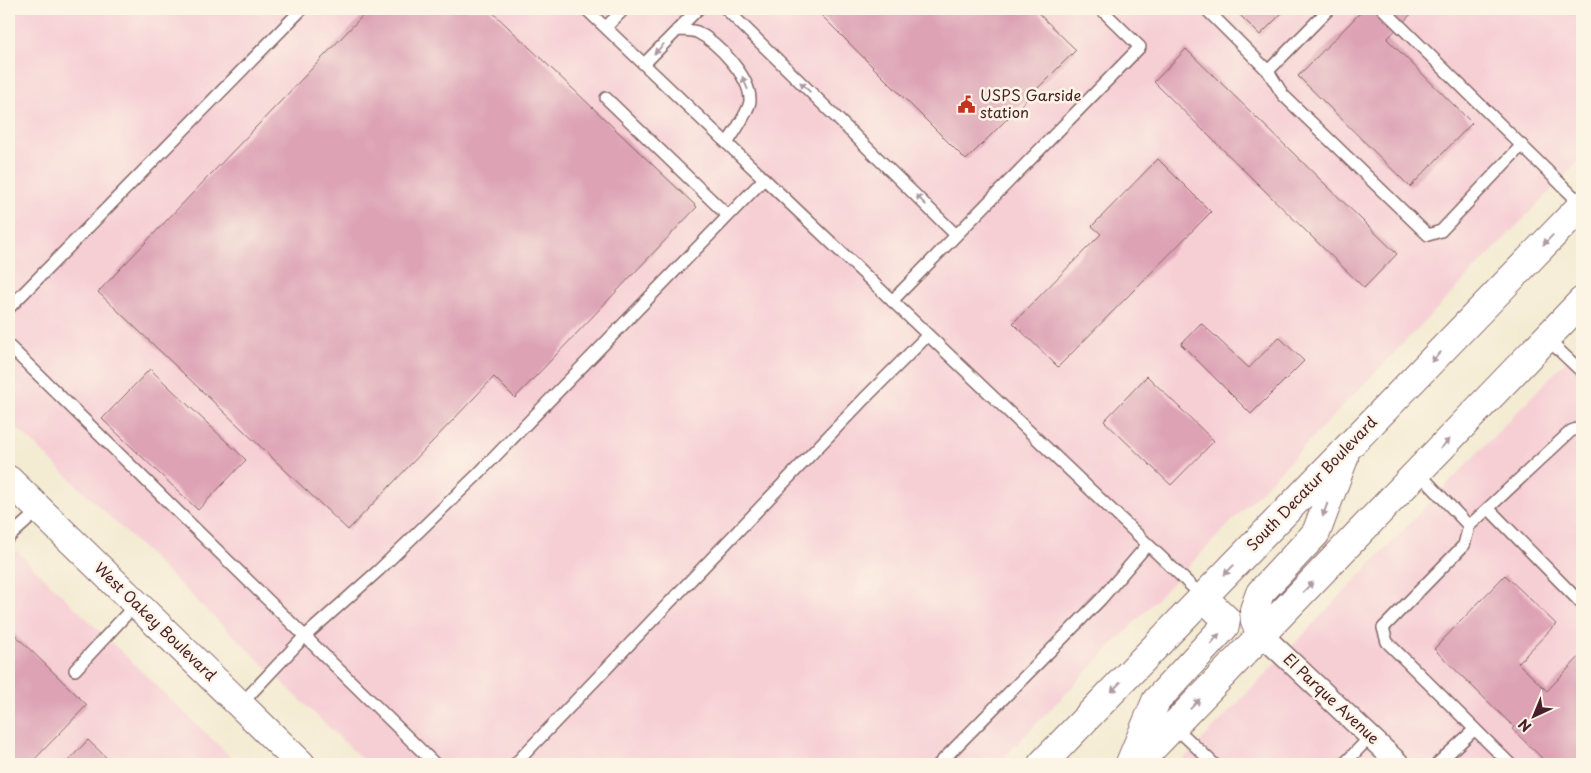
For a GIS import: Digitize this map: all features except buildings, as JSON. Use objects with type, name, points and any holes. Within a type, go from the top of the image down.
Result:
[{"type":"main road","name":"South Decatur Boulevard","points":[[1042,764],[1582,205]]},
{"type":"main road","points":[[1137,764],[1582,301]]},
{"type":"main road","points":[[1262,635],[1254,616],[1260,593],[1316,534],[1348,448]]},
{"type":"main road","name":"West Oakey Boulevard","points":[[9,480],[301,764]]},
{"type":"main road","points":[[1130,764],[1156,700],[1225,626],[1226,619],[1203,597]]},
{"type":"street","name":"El Parque Avenue","points":[[1262,635],[1400,764]]},
{"type":"lane","points":[[9,308],[302,9]]},
{"type":"lane","points":[[586,9],[728,142],[927,336],[1203,597]]},
{"type":"lane","points":[[606,27],[624,9]]},
{"type":"lane","points":[[644,64],[698,9]]},
{"type":"lane","points":[[726,9],[956,235]]},
{"type":"lane","points":[[892,301],[1140,47],[1101,9]]},
{"type":"lane","points":[[1206,9],[1268,72],[1283,95],[1428,235],[1440,231],[1522,145]]},
{"type":"lane","points":[[1268,72],[1329,9]]},
{"type":"lane","points":[[1383,9],[1582,205]]},
{"type":"lane","points":[[677,30],[695,32],[709,40],[738,70],[747,83],[750,102],[728,142]]},
{"type":"lane","points":[[606,98],[728,216]]},
{"type":"lane","points":[[240,705],[304,637],[379,570],[476,476],[764,179]]},
{"type":"lane","points":[[515,764],[864,399],[927,336]]},
{"type":"lane","points":[[1546,338],[1582,372]]},
{"type":"lane","points":[[9,346],[435,764]]},
{"type":"lane","points":[[1510,764],[1387,642],[1383,628],[1464,544],[1469,526],[1571,431],[1582,426]]},
{"type":"lane","points":[[1418,472],[1469,526]]},
{"type":"lane","points":[[1488,508],[1582,604]]},
{"type":"lane","points":[[9,537],[39,510]]},
{"type":"lane","points":[[939,764],[1101,598],[1148,544]]},
{"type":"lane","points":[[75,670],[136,604]]},
{"type":"lane","points":[[1174,726],[1214,764]]},
{"type":"lane","points":[[1437,764],[1475,730]]},
{"type":"lane","points":[[1344,764],[1370,737]]},
{"type":"shaded area","points":[[9,9],[1582,9],[1582,158],[998,764],[367,764],[9,420]]},
{"type":"shaded area","points":[[1582,344],[1582,764],[1179,764]]},
{"type":"shaded area","points":[[9,544],[238,764],[9,764]]},
{"type":"place","name":"USPS Garside station","points":[[966,105]]}]
